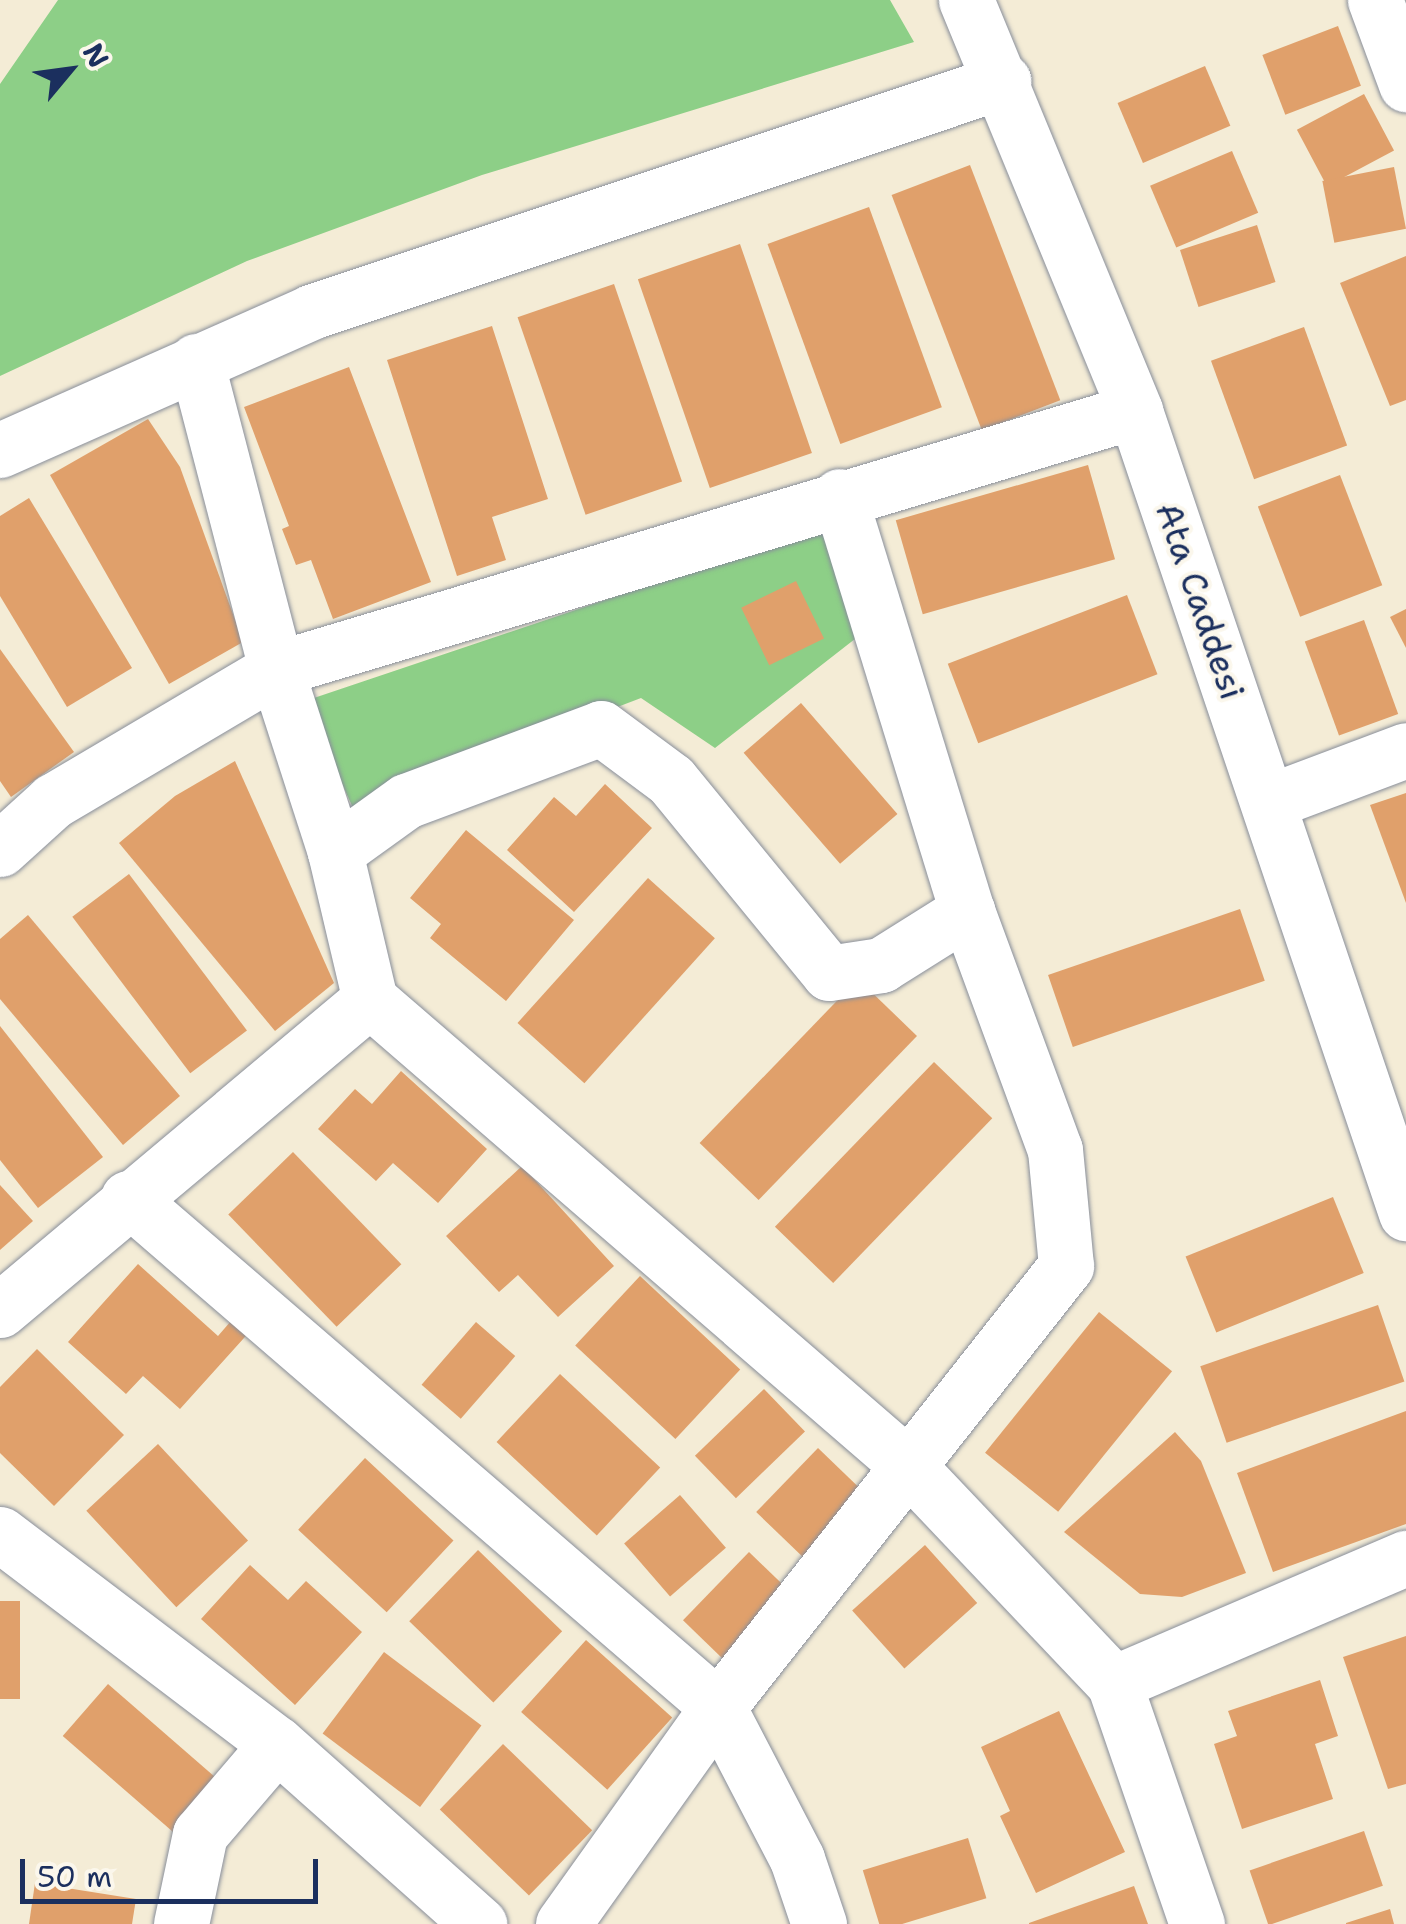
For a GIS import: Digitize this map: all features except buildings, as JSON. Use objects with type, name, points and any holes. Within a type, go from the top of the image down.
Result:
[{"type":"street","name":"Ata Caddesi","points":[[966,0],[1003,82],[1135,411],[1406,1213]]},
{"type":"street","points":[[1374,0],[1406,84]]},
{"type":"street","points":[[0,450],[312,312],[1003,82]]},
{"type":"street","points":[[196,362],[276,668],[335,852],[370,1000],[905,1463],[1114,1683],[1197,1924]]},
{"type":"street","points":[[0,849],[53,800],[276,668],[839,496],[1135,411]]},
{"type":"street","points":[[563,1924],[718,1707],[905,1463],[1066,1266],[1055,1150],[967,912],[839,496]]},
{"type":"street","points":[[335,852],[406,801],[601,728],[670,780],[829,973],[880,965],[967,912]]},
{"type":"street","points":[[1268,802],[1406,750]]},
{"type":"street","points":[[0,1310],[128,1198],[370,1000]]},
{"type":"street","points":[[128,1198],[718,1707],[797,1859],[819,1924]]},
{"type":"street","points":[[0,1534],[277,1744],[479,1924]]},
{"type":"street","points":[[1114,1683],[1406,1558]]},
{"type":"street","points":[[180,1924],[200,1834],[277,1744]]},
{"type":"green space","points":[[58,0],[890,0],[914,42],[482,175],[247,261],[0,376],[0,84]]},
{"type":"green space","points":[[822,527],[869,628],[715,748],[641,698],[353,808],[305,701]]}]
